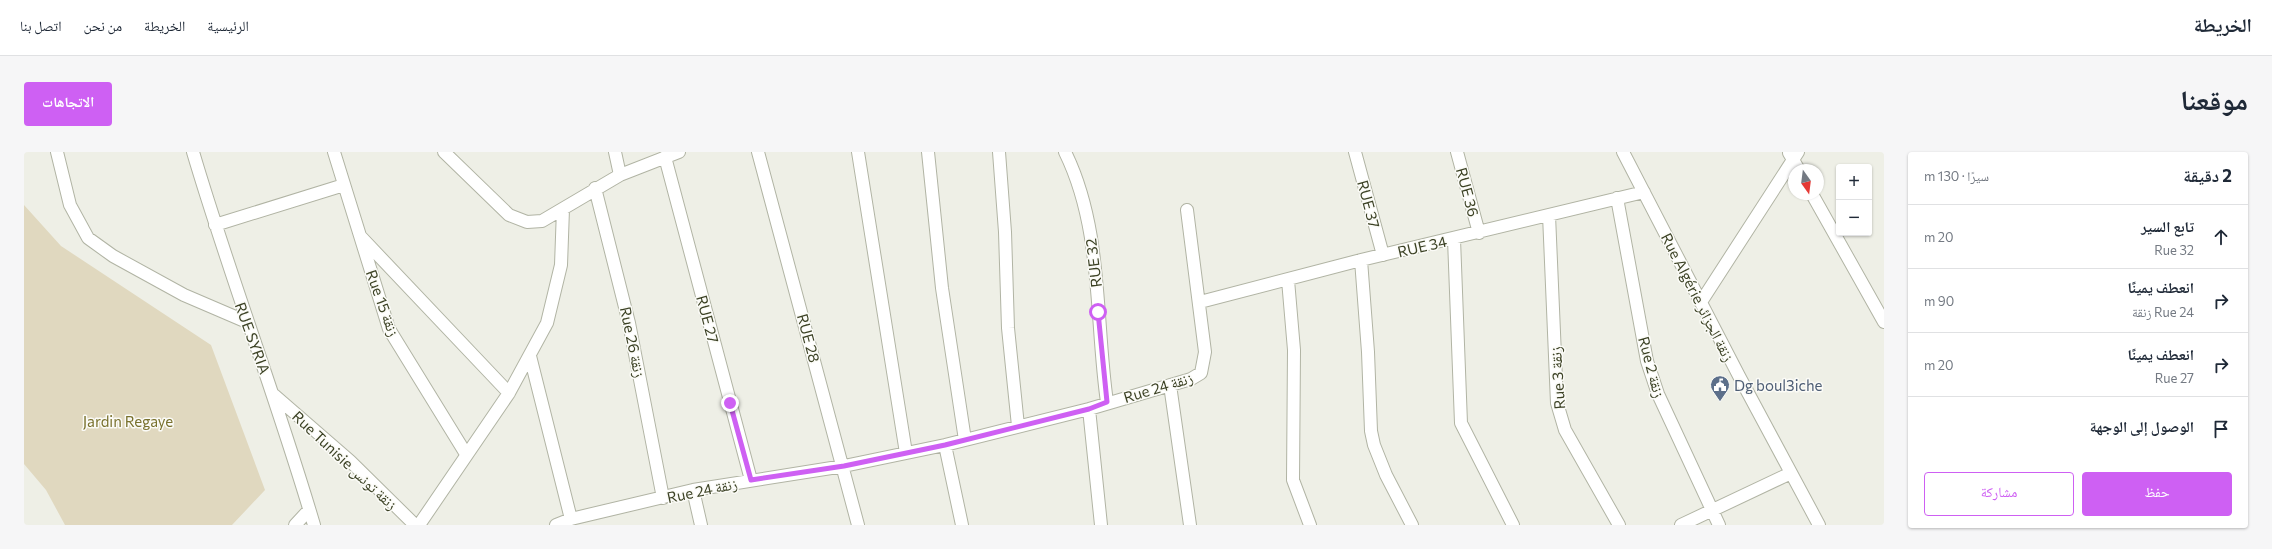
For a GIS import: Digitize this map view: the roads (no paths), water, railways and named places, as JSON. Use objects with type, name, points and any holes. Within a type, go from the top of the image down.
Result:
[{"type":"street","points":[[57,152],[70,205],[88,238],[113,256],[184,295],[247,322]]},
{"type":"street","name":"RUE SYRIA","points":[[192,152],[214,225],[274,395],[314,525]]},
{"type":"street","name":"Rue 15 زنقة","points":[[334,152],[389,329],[466,454]]},
{"type":"street","points":[[444,152],[514,219],[527,222],[542,220],[563,209],[595,188],[620,175],[679,152]]},
{"type":"street","points":[[615,152],[620,175]]},
{"type":"street","name":"RUE 28","points":[[758,152],[844,466],[858,525]]},
{"type":"street","points":[[858,152],[906,453]]},
{"type":"street","points":[[928,152],[942,288],[965,440]]},
{"type":"street","points":[[999,152],[1005,232],[1008,328],[1018,426]]},
{"type":"street","name":"RUE 32","points":[[1065,152],[1080,184],[1087,209],[1107,402]]},
{"type":"street","name":"RUE 37","points":[[1356,152],[1383,255]]},
{"type":"street","name":"RUE 36","points":[[1457,152],[1479,233]]},
{"type":"street","name":"Rue Algérie زنقة الجزائر","points":[[1623,152],[1819,525]]},
{"type":"street","points":[[1793,154],[1797,164]]},
{"type":"street","points":[[1701,302],[1793,154]]},
{"type":"street","name":"RUE 27","points":[[665,157],[751,480]]},
{"type":"street","points":[[214,225],[344,185]]},
{"type":"street","name":"Rue 26 زنقة","points":[[595,188],[629,323],[663,498]]},
{"type":"street","name":"RUE 34","points":[[1200,302],[1360,260],[1454,239],[1644,192]]},
{"type":"street","name":"Rue 2 زنقة","points":[[1617,198],[1649,367],[1658,394],[1719,525]]},
{"type":"street","points":[[1815,200],[1884,322]]},
{"type":"street","points":[[418,525],[509,392],[530,356],[546,323],[555,295],[561,265],[563,209]]},
{"type":"street","name":"Rue 24 زنقة","points":[[556,525],[571,519],[693,490],[844,466],[945,445],[1089,409],[1107,402],[1191,379],[1202,370],[1205,352],[1200,302],[1186,210]]},
{"type":"street","name":"Rue 3 زنقة","points":[[1549,215],[1556,403],[1565,430],[1619,525]]},
{"type":"street","points":[[359,235],[509,392]]},
{"type":"street","points":[[1454,239],[1461,423],[1513,525]]},
{"type":"street","points":[[1360,260],[1373,438],[1386,475],[1412,525]]},
{"type":"street","points":[[1288,280],[1294,350],[1293,480],[1310,525]]},
{"type":"street","points":[[530,356],[571,519]]},
{"type":"street","points":[[1170,385],[1190,525]]},
{"type":"street","name":"Rue Tunisie زنقة تونس","points":[[274,395],[350,461],[415,525]]},
{"type":"street","points":[[1089,409],[1101,525]]},
{"type":"street","points":[[945,445],[962,525]]},
{"type":"street","points":[[1681,525],[1791,473]]},
{"type":"street","points":[[693,490],[701,525]]},
{"type":"street","points":[[295,525],[309,510]]},
{"type":"place","name":"Dg boul3iche","points":[[1720,402]]},
{"type":"park label","name":"Jardin Regaye","points":[[128,421]]}]
